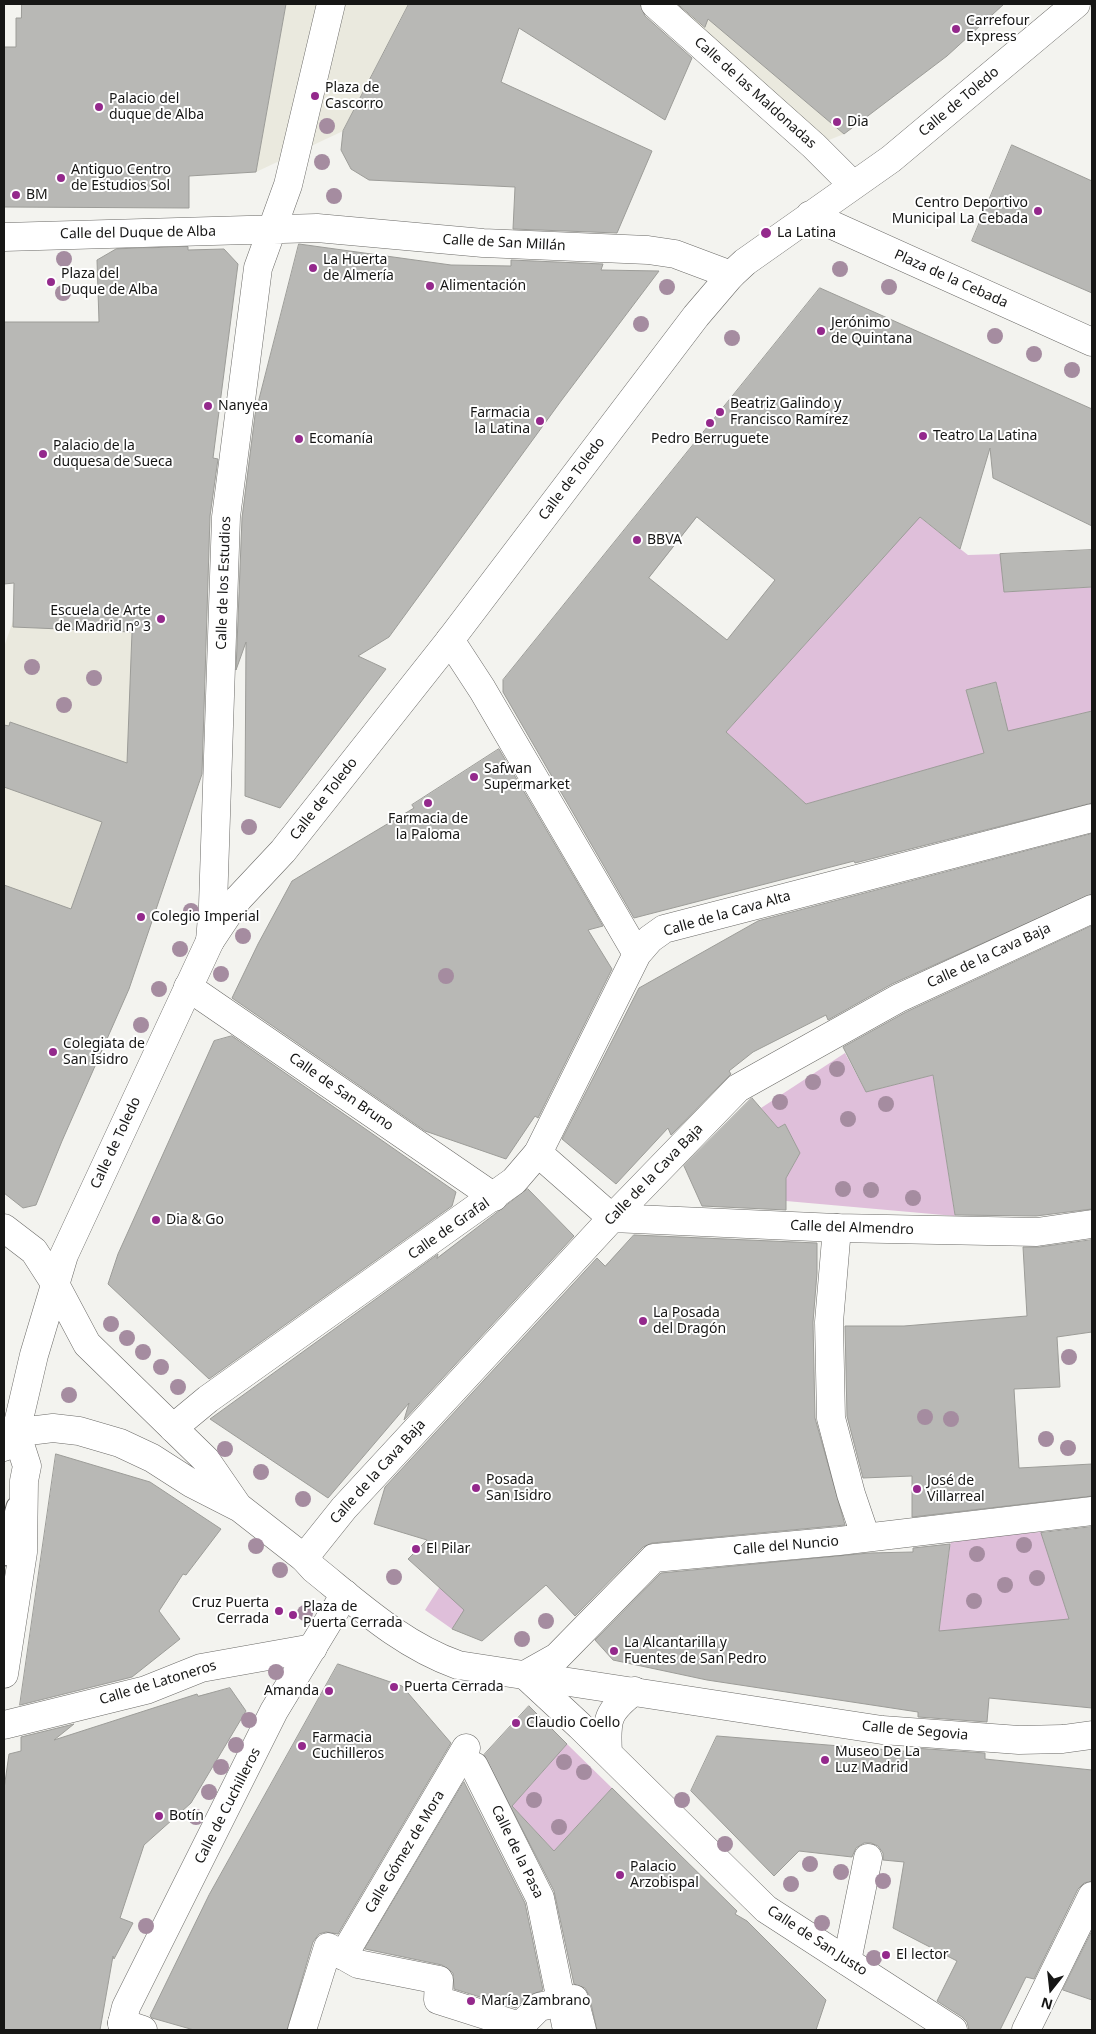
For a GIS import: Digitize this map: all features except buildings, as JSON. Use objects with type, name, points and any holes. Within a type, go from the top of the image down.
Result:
[{"type":"street","points":[[273,229],[288,185],[331,4]]},
{"type":"street","name":"Calle de las Maldonadas","points":[[655,4],[814,146],[846,190]]},
{"type":"street","name":"Calle de Toledo","points":[[846,190],[891,159],[1076,4]]},
{"type":"street","points":[[810,215],[846,190]]},
{"type":"street","name":"Calle de Toledo","points":[[8,1438],[54,1282],[64,1255],[210,940],[238,899],[283,851],[450,640],[696,316],[730,275],[810,215]]},
{"type":"street","name":"Plaza de la Cebada","points":[[810,215],[1092,342]]},
{"type":"street","name":"Calle de San Millán","points":[[273,229],[317,228],[483,243],[648,250],[675,254],[730,275]]},
{"type":"street","name":"Calle del Duque de Alba","points":[[4,237],[273,229]]},
{"type":"street","name":"Calle de los Estudios","points":[[210,940],[213,906],[226,517],[258,268],[273,229]]},
{"type":"street","points":[[450,640],[482,689],[637,954]]},
{"type":"street","name":"Calle de la Cava Alta","points":[[637,954],[650,940],[664,930],[1092,818]]},
{"type":"street","name":"Calle de la Cava Baja","points":[[304,1558],[344,1508],[612,1218],[738,1088],[899,998],[1092,909]]},
{"type":"street","name":"Calle de Grafal","points":[[173,1428],[208,1399],[494,1198],[514,1181],[538,1153],[637,954]]},
{"type":"street","name":"Calle de San Bruno","points":[[188,987],[494,1198]]},
{"type":"street","points":[[538,1153],[612,1218]]},
{"type":"street","name":"Calle del Almendro","points":[[612,1218],[837,1228],[1037,1232],[1092,1224]]},
{"type":"street","points":[[4,1228],[34,1252],[54,1282],[87,1344],[206,1460],[240,1508]]},
{"type":"street","points":[[837,1228],[829,1322],[830,1418],[851,1494],[866,1538]]},
{"type":"street","points":[[4,1674],[23,1552],[24,1481],[27,1466],[8,1438],[53,1428],[66,1429],[120,1443],[152,1458],[191,1483],[240,1508],[304,1558],[314,1570],[390,1630],[439,1658],[480,1670],[634,1691]]},
{"type":"street","name":"Calle del Nuncio","points":[[525,1675],[557,1657],[654,1558],[866,1538],[1092,1511]]},
{"type":"street","name":"Calle de Cuchilleros","points":[[129,2028],[126,2007],[274,1711],[345,1594]]},
{"type":"street","name":"Calle de Latoneros","points":[[4,1725],[146,1690],[201,1668],[313,1648]]},
{"type":"street","name":"Calle de San Justo","points":[[525,1675],[608,1753],[766,1908],[953,2030]]},
{"type":"street","points":[[608,1753],[606,1725],[609,1716],[616,1705],[634,1691]]},
{"type":"street","name":"Calle de Segovia","points":[[634,1691],[740,1709],[892,1730],[1019,1740],[1063,1739],[1092,1735]]},
{"type":"street","name":"Calle Gómez de Mora","points":[[343,1956],[470,1757]]},
{"type":"street","name":"Calle de la Pasa","points":[[470,1757],[540,1898],[567,2030]]},
{"type":"street","points":[[848,1961],[868,1858]]},
{"type":"street","points":[[1026,2030],[1092,1896]]},
{"type":"street","points":[[302,2030],[328,1947],[358,1964],[439,1980],[438,2000],[520,2026],[539,2007],[574,1999],[582,2030]]},
{"type":"lane","points":[[4,1555],[24,1481]]},
{"type":"shaded area","name":"Plaza de Cascorro","points":[[286,4],[409,4],[343,131],[256,172]]},
{"type":"shaded area","points":[[655,4],[691,4],[844,134],[814,146]]},
{"type":"shaded area","points":[[912,511],[968,555],[1001,554],[1004,592],[1092,587],[1092,711],[1051,721],[985,753],[806,804],[726,732],[888,552]],"holes":[[[996,682],[1002,704],[973,713],[966,690]]]},
{"type":"shaded area","points":[[13,621],[132,629],[131,670],[195,794],[129,989],[4,930],[4,647]]},
{"type":"shaded area","points":[[845,1053],[866,1092],[933,1075],[955,1216],[786,1201],[786,1178],[800,1153],[785,1124],[778,1128],[761,1108]]},
{"type":"shaded area","points":[[1041,1532],[1069,1619],[937,1646],[951,1539]]},
{"type":"shaded area","points":[[474,1549],[506,1566],[452,1629],[425,1610],[439,1588]]},
{"type":"shaded area","points":[[567,1744],[612,1788],[554,1851],[512,1806]]},
{"type":"place","name":"Carrefour Express","points":[[956,29]]},
{"type":"place","name":"Plaza de Cascorro","points":[[315,96]]},
{"type":"place","name":"Palacio del duque de Alba","points":[[99,107]]},
{"type":"place","name":"Dia","points":[[837,122]]},
{"type":"place","name":"Antiguo Centro de Estudios Sol","points":[[61,178]]},
{"type":"place","name":"BM","points":[[16,195]]},
{"type":"place","name":"Centro Deportivo Municipal La Cebada","points":[[1038,211]]},
{"type":"place","name":"La Latina","points":[[766,233]]},
{"type":"place","name":"La Huerta de Almería","points":[[313,268]]},
{"type":"place","name":"Plaza del Duque de Alba","points":[[51,282]]},
{"type":"place","name":"Alimentación","points":[[430,286]]},
{"type":"place","name":"Jerónimo de Quintana","points":[[821,331]]},
{"type":"place","name":"Nanyea","points":[[208,406]]},
{"type":"place","name":"Beatriz Galindo y Francisco Ramírez","points":[[720,412]]},
{"type":"place","name":"Farmacia la Latina","points":[[540,421]]},
{"type":"place","name":"Pedro Berruguete","points":[[710,423]]},
{"type":"place","name":"Teatro La Latina","points":[[923,436]]},
{"type":"place","name":"Ecomanía","points":[[299,439]]},
{"type":"place","name":"Palacio de la duquesa de Sueca","points":[[43,454]]},
{"type":"place","name":"BBVA","points":[[637,540]]},
{"type":"place","name":"Escuela de Arte de Madrid nº 3","points":[[161,619]]},
{"type":"place","name":"Safwan Supermarket","points":[[474,777]]},
{"type":"place","name":"Farmacia de la Paloma","points":[[428,803]]},
{"type":"place","name":"Colegio Imperial","points":[[141,917]]},
{"type":"place","name":"Colegiata de San Isidro","points":[[53,1052]]},
{"type":"place","name":"Dia & Go","points":[[156,1220]]},
{"type":"place","name":"La Posada del Dragón","points":[[643,1321]]},
{"type":"place","name":"Posada San Isidro","points":[[476,1488]]},
{"type":"place","name":"José de Villarreal","points":[[917,1489]]},
{"type":"place","name":"El Pilar","points":[[416,1549]]},
{"type":"place","name":"Cruz Puerta Cerrada","points":[[279,1611]]},
{"type":"place","name":"Plaza de Puerta Cerrada","points":[[293,1615]]},
{"type":"place","name":"La Alcantarilla y Fuentes de San Pedro","points":[[614,1651]]},
{"type":"place","name":"Puerta Cerrada","points":[[394,1687]]},
{"type":"place","name":"Amanda","points":[[329,1691]]},
{"type":"place","name":"Claudio Coello","points":[[516,1723]]},
{"type":"place","name":"Farmacia Cuchilleros","points":[[302,1746]]},
{"type":"place","name":"Museo De La Luz Madrid","points":[[825,1760]]},
{"type":"place","name":"Botín","points":[[159,1816]]},
{"type":"place","name":"Palacio Arzobispal","points":[[620,1875]]},
{"type":"place","name":"El lector","points":[[886,1955]]},
{"type":"place","name":"María Zambrano","points":[[471,2001]]}]
